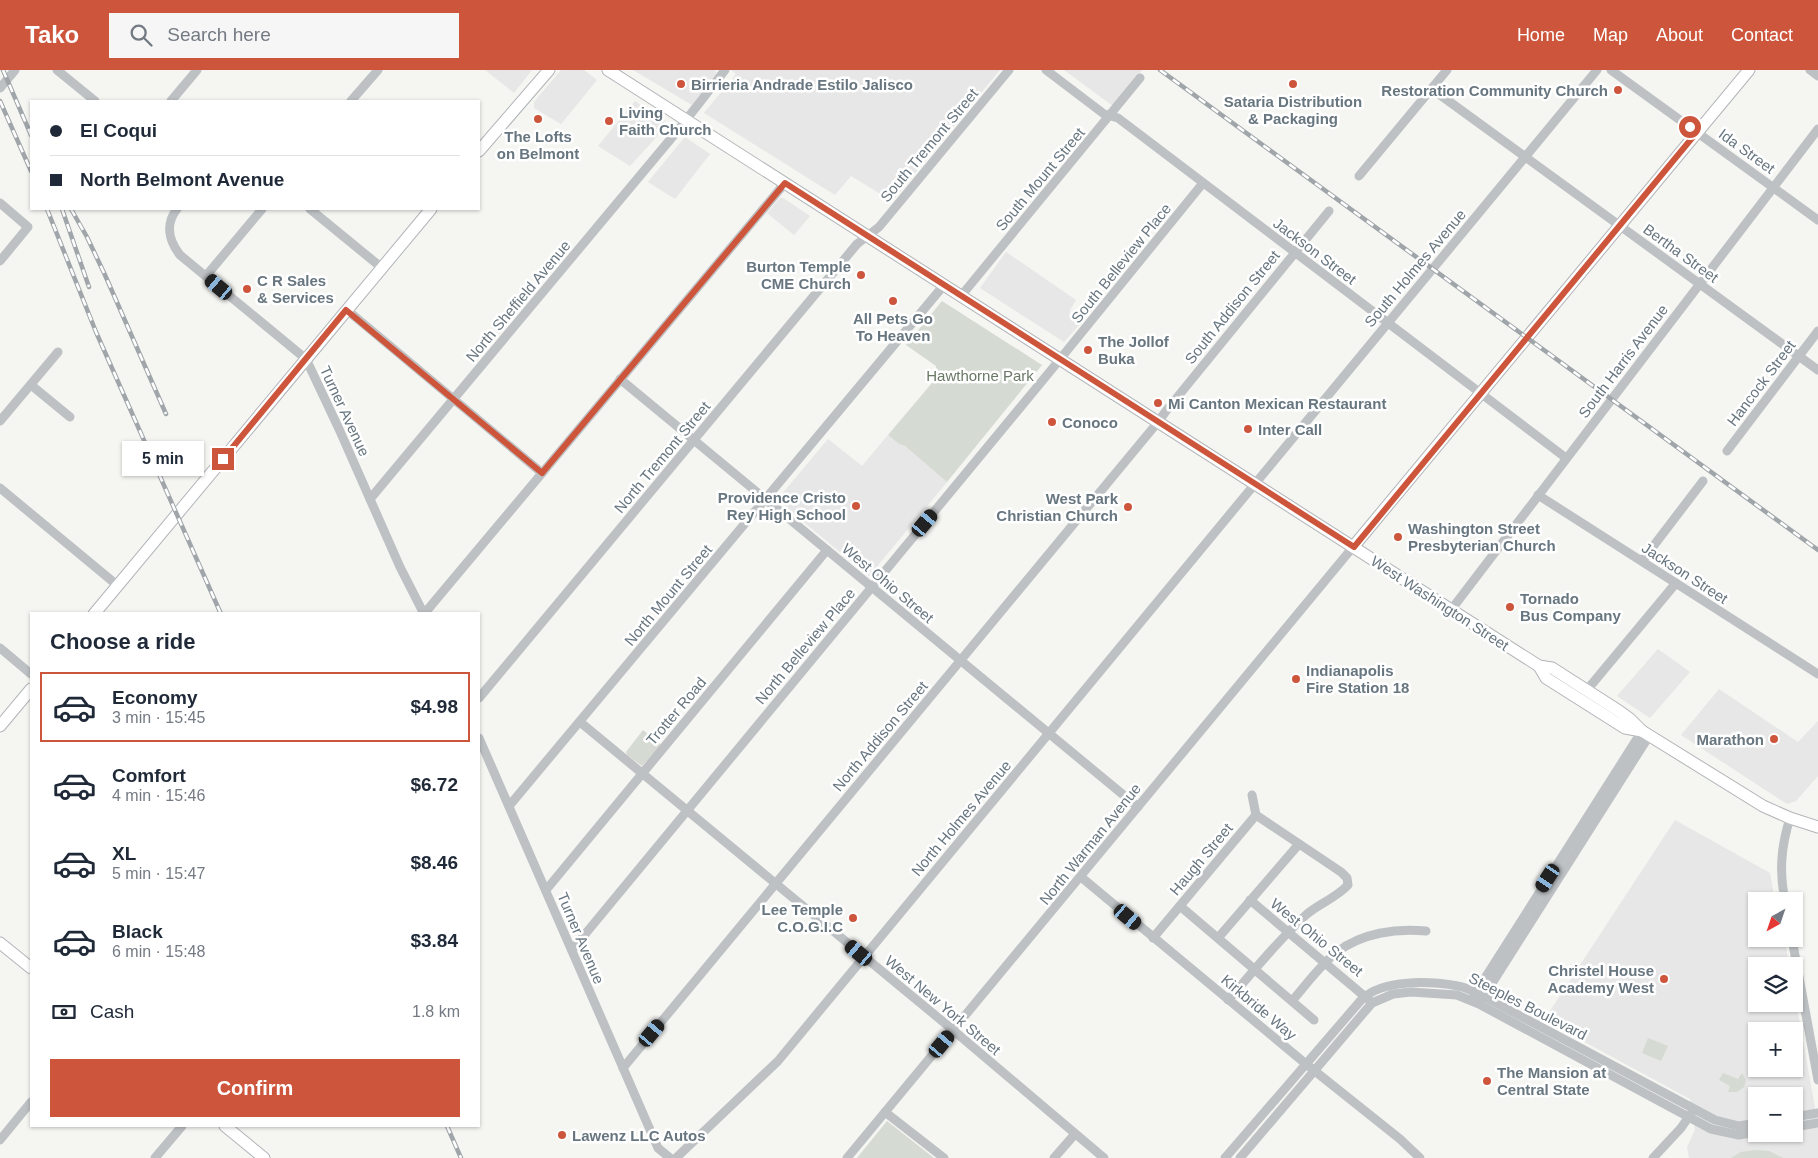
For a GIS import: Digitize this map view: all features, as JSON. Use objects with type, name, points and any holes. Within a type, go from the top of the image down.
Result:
[{"type":"main road","points":[[480,150],[549,70]]},
{"type":"main road","name":"West Washington Street","points":[[608,70],[1539,666],[1552,668],[1587,690],[1630,718],[1646,733],[1763,806],[1790,818],[1818,827]]},
{"type":"main road","points":[[1354,547],[1748,70]]},
{"type":"main road","points":[[96,612],[430,210]]},
{"type":"main road","name":"West Washington Street","points":[[1539,666],[1546,678],[1625,728],[1646,733]]},
{"type":"main road","points":[[0,726],[30,690]]},
{"type":"main road","points":[[0,943],[30,967]]},
{"type":"main road","points":[[226,1127],[264,1158]]},
{"type":"street","points":[[0,88],[15,70]]},
{"type":"street","points":[[57,70],[94,100]]},
{"type":"street","points":[[172,100],[197,70]]},
{"type":"street","points":[[352,100],[378,70]]},
{"type":"street","name":"North Sheffield Avenue","points":[[370,499],[686,120],[725,70]]},
{"type":"street","name":"South Tremont Street","points":[[868,236],[879,227],[1009,70]]},
{"type":"street","name":"Jackson Street","points":[[1046,70],[1104,114],[1118,118],[1566,458]]},
{"type":"street","points":[[1359,176],[1447,70]]},
{"type":"street","name":"South Holmes Avenue","points":[[1256,485],[1597,70]]},
{"type":"street","name":"Ida Street","points":[[1612,70],[1818,220]]},
{"type":"street","points":[[1810,70],[1818,76]]},
{"type":"street","name":"South Mount Street","points":[[961,296],[1140,78]]},
{"type":"street","name":"Bertha Street","points":[[1432,89],[1818,370]]},
{"type":"street","name":"South Harris Avenue","points":[[1451,610],[1818,129]]},
{"type":"street","points":[[426,612],[785,183]]},
{"type":"street","name":"South Belleview Place","points":[[1060,359],[1203,184]]},
{"type":"street","points":[[0,203],[28,227],[0,261]]},
{"type":"street","name":"Turner Avenue","points":[[177,210],[170,226],[171,239],[180,255],[306,359],[400,567],[423,612]]},
{"type":"street","points":[[206,276],[261,210]]},
{"type":"street","points":[[311,210],[382,268]]},
{"type":"street","name":"South Addison Street","points":[[1158,422],[1329,211]]},
{"type":"street","name":"North Tremont Street","points":[[480,697],[858,244],[868,236]]},
{"type":"street","name":"North Mount Street","points":[[509,806],[944,285]]},
{"type":"street","points":[[346,310],[542,473]]},
{"type":"street","name":"Hancock Street","points":[[1727,451],[1818,331]]},
{"type":"street","points":[[0,421],[58,352]]},
{"type":"street","name":"North Belleview Place","points":[[572,950],[1060,359]]},
{"type":"street","name":"West Ohio Street","points":[[620,379],[1138,808]]},
{"type":"street","points":[[31,384],[70,417]]},
{"type":"street","name":"North Addison Street","points":[[623,1068],[1158,422]]},
{"type":"street","points":[[1642,561],[1703,481]]},
{"type":"street","name":"North Holmes Avenue","points":[[676,1158],[773,1067],[1256,485]]},
{"type":"street","points":[[0,488],[117,585]]},
{"type":"street","name":"Jackson Street","points":[[1538,496],[1818,674]]},
{"type":"street","name":"North Warman Avenue","points":[[847,1158],[1354,547]]},
{"type":"street","name":"Trotter Road","points":[[546,890],[827,550]]},
{"type":"street","points":[[1587,690],[1676,584]]},
{"type":"street","points":[[0,648],[30,673]]},
{"type":"street","name":"West New York Street","points":[[580,722],[953,1030],[1104,1158]]},
{"type":"street","points":[[1477,998],[1646,733]]},
{"type":"street","name":"Turner Avenue","points":[[480,740],[658,1148],[670,1158]]},
{"type":"street","points":[[1228,1000],[1288,931],[1309,912],[1340,893],[1348,885],[1347,878],[1340,872],[1256,815],[1252,795]]},
{"type":"street","name":"Haugh Street","points":[[1153,938],[1256,815]]},
{"type":"street","points":[[1782,892],[1780,878],[1781,857],[1784,836],[1790,818]]},
{"type":"street","points":[[1218,938],[1298,844]]},
{"type":"street","name":"Kirkbride Way","points":[[1081,877],[1420,1158]]},
{"type":"street","name":"West Ohio Street","points":[[1250,900],[1366,996],[1372,1004]]},
{"type":"street","points":[[1180,906],[1314,1020]]},
{"type":"street","points":[[1292,1001],[1325,962],[1337,952],[1364,937],[1389,931],[1426,931]]},
{"type":"street","points":[[1794,948],[1818,1080]]},
{"type":"street","name":"Steeples Boulevard","points":[[1225,1158],[1366,996],[1391,985],[1411,983],[1459,986],[1477,998],[1691,1113],[1711,1129],[1739,1135],[1748,1133]]},
{"type":"street","name":"Steeples Boulevard","points":[[1240,1158],[1372,1004],[1393,994],[1411,992],[1477,998]]},
{"type":"street","points":[[0,1140],[30,1103]]},
{"type":"street","points":[[885,1112],[944,1158]]},
{"type":"street","points":[[1653,1158],[1682,1128],[1691,1113]]},
{"type":"street","name":"Steeples Boulevard","points":[[1691,1113],[1729,1124],[1739,1126],[1748,1124]]},
{"type":"street","points":[[1803,1116],[1818,1113]]},
{"type":"street","points":[[1803,1126],[1818,1123]]},
{"type":"street","points":[[155,1158],[181,1127]]},
{"type":"street","points":[[1054,1158],[1075,1134]]},
{"type":"shaded area","points":[[485,70],[532,70],[514,93]]},
{"type":"shaded area","points":[[561,70],[584,70],[597,80],[561,124],[534,108],[534,102]]},
{"type":"shaded area","points":[[633,70],[715,70],[716,73],[692,105]]},
{"type":"shaded area","points":[[731,70],[1000,70],[892,201],[851,176],[835,195],[704,113],[736,74]]},
{"type":"shaded area","points":[[1064,70],[1142,70],[1113,106]]},
{"type":"shaded area","points":[[635,101],[665,121],[662,131],[630,166],[598,146]]},
{"type":"shaded area","points":[[685,137],[710,154],[675,199],[648,182]]},
{"type":"shaded area","points":[[780,198],[783,198],[810,216],[794,235],[767,213]]},
{"type":"shaded area","points":[[1006,252],[1076,300],[1070,310],[1069,317],[1080,324],[1064,342],[980,288]]},
{"type":"shaded area","name":"Providence Cristo Rey High School","points":[[888,435],[899,444],[905,446],[947,482],[869,576],[777,500],[828,439],[862,466]]},
{"type":"shaded area","points":[[1658,649],[1690,672],[1650,718],[1617,696]]},
{"type":"shaded area","points":[[1719,689],[1798,742],[1818,721],[1818,776],[1796,801],[1787,804],[1681,735]]},
{"type":"shaded area","name":"Christel House Academy West","points":[[1675,820],[1770,873],[1773,892],[1748,892],[1748,948],[1786,948],[1788,957],[1748,957],[1748,1012],[1798,1012],[1800,1022],[1748,1022],[1748,1077],[1803,1077],[1803,1041],[1818,1124],[1818,1158],[1689,1158],[1687,1147],[1695,1130],[1690,1099],[1544,1020]]},
{"type":"green space","name":"Hawthorne Park","points":[[942,301],[1042,365],[947,482],[905,446],[899,444],[888,435],[937,377],[936,366],[906,345]]},
{"type":"green space","points":[[643,730],[661,745],[642,766],[627,755],[626,752]]},
{"type":"green space","points":[[1648,1038],[1668,1046],[1661,1061],[1642,1053]]},
{"type":"green space","points":[[1723,1073],[1738,1079],[1742,1073],[1746,1080],[1744,1087],[1737,1092],[1728,1092],[1730,1086],[1719,1080]]},
{"type":"green space","points":[[887,1121],[934,1158],[857,1158]]},
{"type":"green space","points":[[1769,1151],[1783,1158],[1731,1158],[1741,1152]]},
{"type":"railway","points":[[3,70],[30,133]]},
{"type":"railway","points":[[1160,70],[1818,550]]},
{"type":"railway","points":[[0,101],[30,169]]},
{"type":"railway","points":[[47,210],[96,332],[220,612]]},
{"type":"railway","points":[[62,210],[89,287]]},
{"type":"railway","points":[[72,210],[105,275],[166,414]]},
{"type":"railway","points":[[447,1127],[461,1158]]},
{"type":"place","name":"Birrieria Andrade Estilo Jalisco","points":[[681,84]]},
{"type":"place","name":"Sataria Distribution & Packaging","points":[[1293,84]]},
{"type":"place","name":"Restoration Community Church","points":[[1618,90]]},
{"type":"place","name":"The Lofts on Belmont","points":[[538,119]]},
{"type":"place","name":"Living Faith Church","points":[[609,121]]},
{"type":"place","name":"Burton Temple CME Church","points":[[861,275]]},
{"type":"place","name":"C R Sales & Services","points":[[247,289]]},
{"type":"place","name":"All Pets Go To Heaven","points":[[893,301]]},
{"type":"place","name":"The Jollof Buka","points":[[1088,350]]},
{"type":"place","name":"Mi Canton Mexican Restaurant","points":[[1158,403]]},
{"type":"place","name":"Conoco","points":[[1052,422]]},
{"type":"place","name":"Inter Call","points":[[1248,429]]},
{"type":"place","name":"Providence Cristo Rey High School","points":[[856,506]]},
{"type":"place","name":"West Park Christian Church","points":[[1128,507]]},
{"type":"place","name":"Washington Street Presbyterian Church","points":[[1398,537]]},
{"type":"place","name":"Tornado Bus Company","points":[[1510,607]]},
{"type":"place","name":"Indianapolis Fire Station 18","points":[[1296,679]]},
{"type":"place","name":"Marathon","points":[[1774,739]]},
{"type":"place","name":"Lee Temple C.O.G.I.C","points":[[853,918]]},
{"type":"place","name":"Christel House Academy West","points":[[1664,979]]},
{"type":"place","name":"The Mansion at Central State","points":[[1487,1081]]},
{"type":"place","name":"Lawenz LLC Autos","points":[[562,1135]]},
{"type":"route","points":[[223,459],[346,310],[542,473],[785,183],[1354,547],[1697,132],[1690,127]]}]
